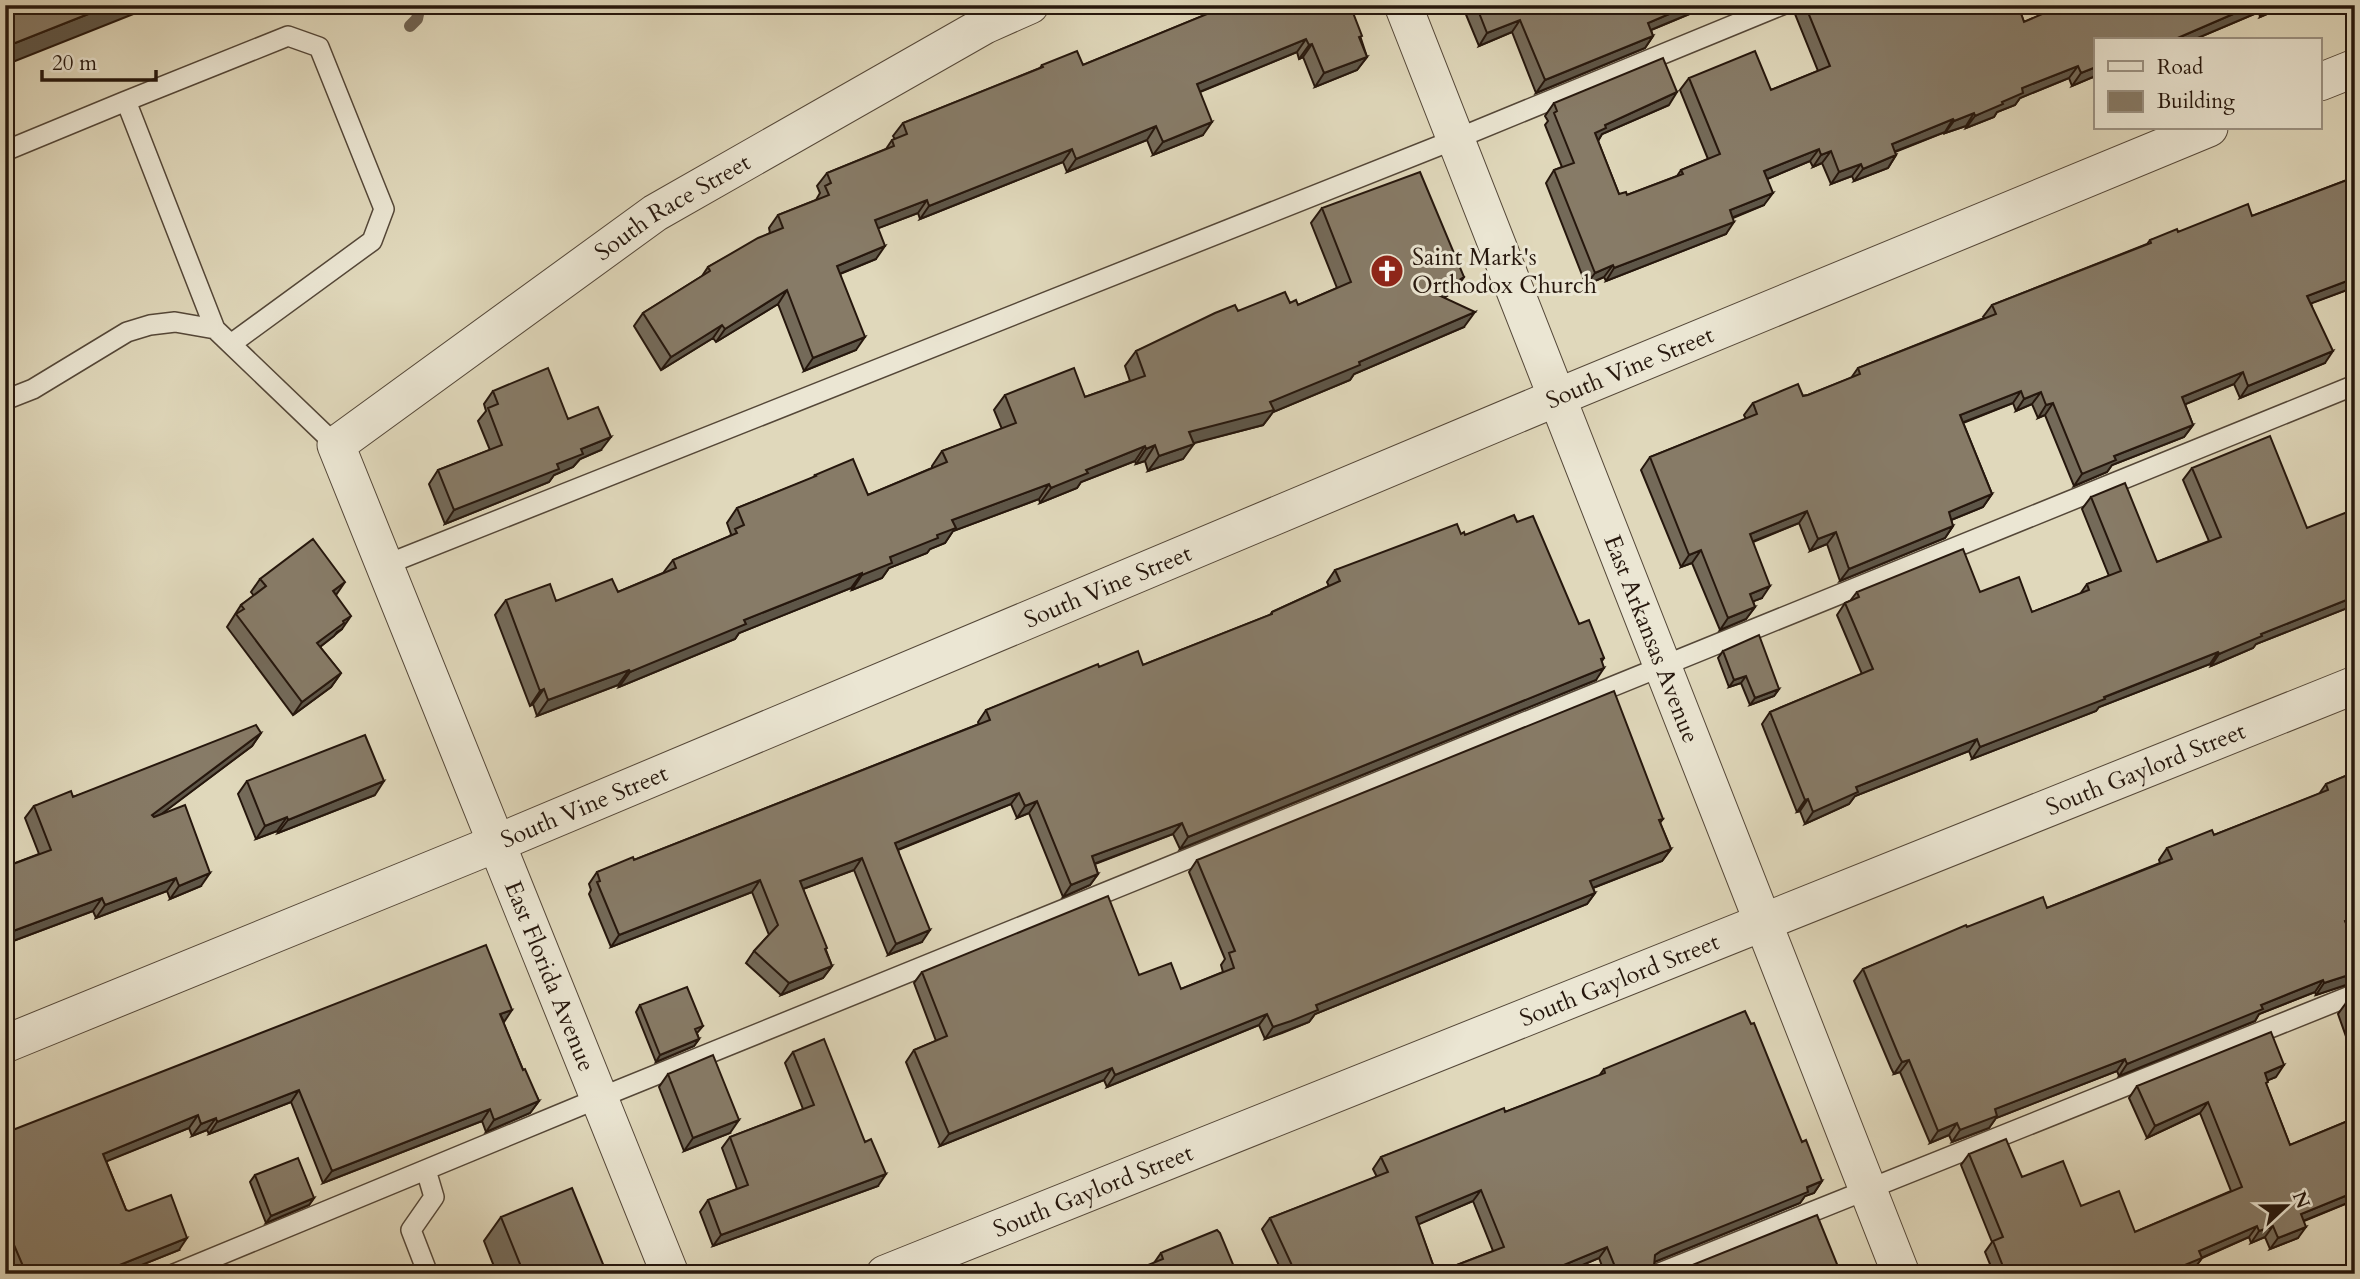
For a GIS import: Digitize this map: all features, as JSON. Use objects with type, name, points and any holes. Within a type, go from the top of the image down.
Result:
[{"type":"street","name":"South Race Street","points":[[336,445],[654,213],[985,25],[1030,5]]},
{"type":"street","name":"East Arkansas Avenue","points":[[1403,5],[1901,1274]]},
{"type":"street","points":[[2322,81],[2355,68]]},
{"type":"street","name":"South Vine Street","points":[[5,1044],[497,843],[1558,397],[2204,130]]},
{"type":"street","name":"East Florida Avenue","points":[[336,445],[670,1274]]},
{"type":"street","name":"South Gaylord Street","points":[[885,1274],[2355,685]]},
{"type":"lane","points":[[385,565],[1456,139],[1782,5]]},
{"type":"lane","points":[[5,150],[288,36],[319,47],[384,209],[372,241],[231,344]]},
{"type":"lane","points":[[126,102],[215,329],[336,445]]},
{"type":"lane","points":[[5,400],[33,389],[127,332],[174,322],[215,329]]},
{"type":"lane","points":[[174,1274],[599,1098],[2355,385]]},
{"type":"lane","points":[[1657,1274],[2355,994]]},
{"type":"lane","points":[[426,1170],[434,1197],[411,1230],[428,1274]]},
{"type":"building","points":[[5,5],[111,5],[5,47]]},
{"type":"building","points":[[1215,5],[1350,5],[1367,57],[1324,73],[1312,44],[1309,45],[1306,39],[1197,84],[1212,122],[1163,142],[1156,126],[1076,159],[1072,149],[929,206],[927,200],[875,220],[885,246],[837,266],[865,337],[813,358],[787,290],[725,329],[722,325],[671,357],[643,313],[710,271],[708,267],[758,238],[783,228],[778,215],[829,195],[825,186],[831,183],[827,173],[894,146],[892,140],[907,134],[903,123],[1077,51],[1083,65],[1217,10]]},
{"type":"building","points":[[1476,5],[1690,5],[1648,23],[1653,36],[1545,80],[1520,20],[1487,33]]},
{"type":"building","points":[[1805,5],[2018,5],[2024,22],[2063,5],[2254,5],[2178,38],[2094,38],[2094,68],[2081,73],[2078,66],[2022,88],[2023,93],[1975,116],[1974,113],[1954,121],[1953,119],[1892,144],[1896,155],[1863,169],[1861,164],[1839,172],[1831,151],[1821,155],[1819,149],[1764,171],[1773,193],[1730,210],[1734,222],[1595,273],[1554,170],[1574,163],[1554,113],[1557,111],[1554,103],[1663,58],[1677,92],[1605,125],[1606,128],[1595,133],[1619,194],[1626,192],[1627,195],[1683,174],[1681,170],[1720,154],[1689,78],[1755,51],[1771,90],[1830,66]]},
{"type":"building","points":[[1420,172],[1464,277],[1436,294],[1475,312],[1359,362],[1360,365],[1270,402],[1274,410],[1189,432],[1194,444],[1159,456],[1155,445],[1146,449],[1145,446],[1086,470],[1088,473],[1051,488],[1049,484],[952,520],[956,528],[890,557],[892,563],[744,620],[746,624],[630,672],[629,670],[548,700],[544,689],[540,691],[506,600],[550,584],[556,601],[612,579],[618,592],[676,568],[673,560],[737,533],[735,529],[744,525],[737,508],[815,475],[853,459],[868,495],[947,462],[942,451],[1016,423],[1005,395],[1074,368],[1085,397],[1145,376],[1136,351],[1215,313],[1235,305],[1238,311],[1285,292],[1290,303],[1296,300],[1298,305],[1351,282],[1322,208]]},
{"type":"building","points":[[2355,177],[2355,278],[2307,296],[2333,351],[2248,386],[2243,372],[2182,397],[2193,425],[2114,456],[2116,460],[2082,474],[2053,403],[2046,405],[2041,392],[2024,399],[2021,391],[1960,415],[1992,494],[1949,512],[1953,526],[1849,569],[1836,532],[1818,539],[1807,511],[1750,534],[1770,586],[1750,594],[1755,607],[1728,618],[1701,550],[1689,555],[1650,457],[1757,414],[1753,403],[1798,384],[1803,396],[1808,395],[1860,374],[1858,368],[1996,314],[1992,305],[2151,243],[2150,240],[2177,229],[2178,232],[2248,204],[2252,216]]},
{"type":"building","points":[[548,368],[568,419],[598,407],[611,437],[581,449],[583,454],[557,464],[559,469],[454,510],[438,470],[502,445],[488,408],[498,404],[493,391]]},
{"type":"building","points":[[2270,436],[2307,528],[2355,509],[2355,583],[2349,584],[2354,597],[2219,654],[2218,652],[1980,747],[1977,739],[1856,787],[1858,792],[1813,812],[1808,799],[1805,800],[1770,712],[1873,669],[1845,603],[1859,597],[1857,592],[1963,549],[1980,592],[2019,577],[2032,612],[2089,590],[2087,584],[2121,571],[2091,497],[2125,483],[2157,562],[2221,537],[2192,468]]},
{"type":"building","points":[[1514,515],[1517,522],[1533,516],[1579,624],[1589,620],[1604,658],[1601,659],[1604,668],[1188,837],[1182,823],[1092,856],[1098,874],[1071,885],[1037,801],[1025,806],[1019,793],[895,843],[930,930],[896,944],[862,858],[800,881],[832,966],[789,983],[754,951],[778,925],[760,880],[619,935],[597,882],[600,881],[597,872],[633,857],[634,860],[990,720],[986,710],[1098,664],[1099,667],[1138,651],[1143,665],[1272,614],[1340,581],[1335,570],[1457,524],[1461,534],[1464,532],[1465,535]]},
{"type":"building","points":[[313,539],[345,582],[333,591],[351,616],[317,643],[341,673],[302,702],[236,614],[244,609],[241,605],[266,586],[260,579]]},
{"type":"building","points":[[1759,635],[1779,689],[1755,698],[1746,676],[1734,680],[1723,651]]},
{"type":"building","points":[[1614,691],[1663,819],[1659,820],[1671,849],[1590,881],[1595,893],[1316,1005],[1318,1010],[1291,1021],[1273,1027],[1267,1014],[1115,1075],[1112,1068],[949,1134],[914,1050],[947,1036],[922,972],[1108,896],[1139,975],[1171,963],[1181,989],[1234,968],[1229,953],[1235,951],[1197,860]]},
{"type":"building","points":[[256,725],[261,733],[152,815],[154,817],[185,805],[210,873],[179,886],[176,878],[105,905],[102,898],[5,934],[5,867],[51,850],[34,806],[71,791],[73,797]]},
{"type":"building","points":[[365,735],[384,781],[288,820],[287,817],[265,826],[247,781]]},
{"type":"building","points":[[2355,772],[2355,917],[2345,921],[2355,945],[2355,973],[2324,983],[2323,980],[2261,1005],[2263,1009],[2127,1064],[2125,1059],[1995,1109],[1997,1116],[1960,1130],[1957,1123],[1938,1131],[1909,1060],[1902,1062],[1899,1056],[1863,969],[1966,925],[1967,927],[2043,897],[2047,908],[2172,859],[2167,848],[2212,830],[2214,835],[2328,790],[2326,784]]},
{"type":"building","points":[[486,945],[512,1010],[500,1014],[539,1101],[494,1120],[490,1109],[332,1171],[299,1090],[217,1122],[216,1118],[201,1124],[198,1115],[103,1154],[126,1210],[171,1195],[187,1238],[97,1274],[12,1274],[11,1271],[23,1266],[5,1224],[5,1133]]},
{"type":"building","points":[[687,987],[703,1026],[695,1029],[699,1039],[660,1055],[640,1005]]},
{"type":"building","points":[[2355,999],[2355,1027],[2346,1003]]},
{"type":"building","points":[[1745,1011],[1751,1024],[1754,1023],[1802,1142],[1806,1140],[1822,1181],[1807,1187],[1808,1192],[1661,1251],[1655,1255],[1654,1266],[1658,1272],[1669,1274],[1618,1274],[1607,1247],[1542,1274],[1332,1274],[1330,1268],[1315,1274],[1296,1274],[1270,1218],[1388,1172],[1381,1157],[1504,1108],[1505,1112],[1605,1073],[1604,1069]],"holes":[[[1481,1190],[1504,1247],[1436,1273],[1416,1217]]]},
{"type":"building","points":[[2271,1032],[2284,1065],[2265,1073],[2266,1083],[2290,1145],[2355,1118],[2355,1192],[2301,1214],[2306,1227],[2278,1238],[2273,1226],[2259,1231],[2257,1226],[2199,1251],[2202,1258],[2163,1274],[2006,1274],[1993,1241],[2003,1237],[1969,1154],[2006,1139],[2022,1177],[2063,1161],[2081,1206],[2119,1191],[2135,1232],[2242,1187],[2208,1102],[2155,1126],[2137,1086]]},
{"type":"building","points":[[824,1039],[865,1142],[871,1139],[886,1174],[721,1235],[708,1200],[748,1185],[730,1137],[814,1105],[793,1052]]},
{"type":"building","points":[[713,1055],[739,1120],[693,1138],[668,1074]]},
{"type":"building","points":[[298,1158],[314,1198],[271,1216],[255,1175]]},
{"type":"building","points":[[572,1188],[607,1274],[524,1274],[501,1217]]},
{"type":"building","points":[[1817,1215],[1841,1274],[1670,1274]]},
{"type":"building","points":[[1217,1230],[1237,1274],[1126,1274],[1163,1259],[1163,1252]]},
{"type":"waterway","points":[[410,26],[417,19],[420,5]]},
{"type":"place","name":"Saint Mark's Orthodox Church","points":[[1387,271]]}]
